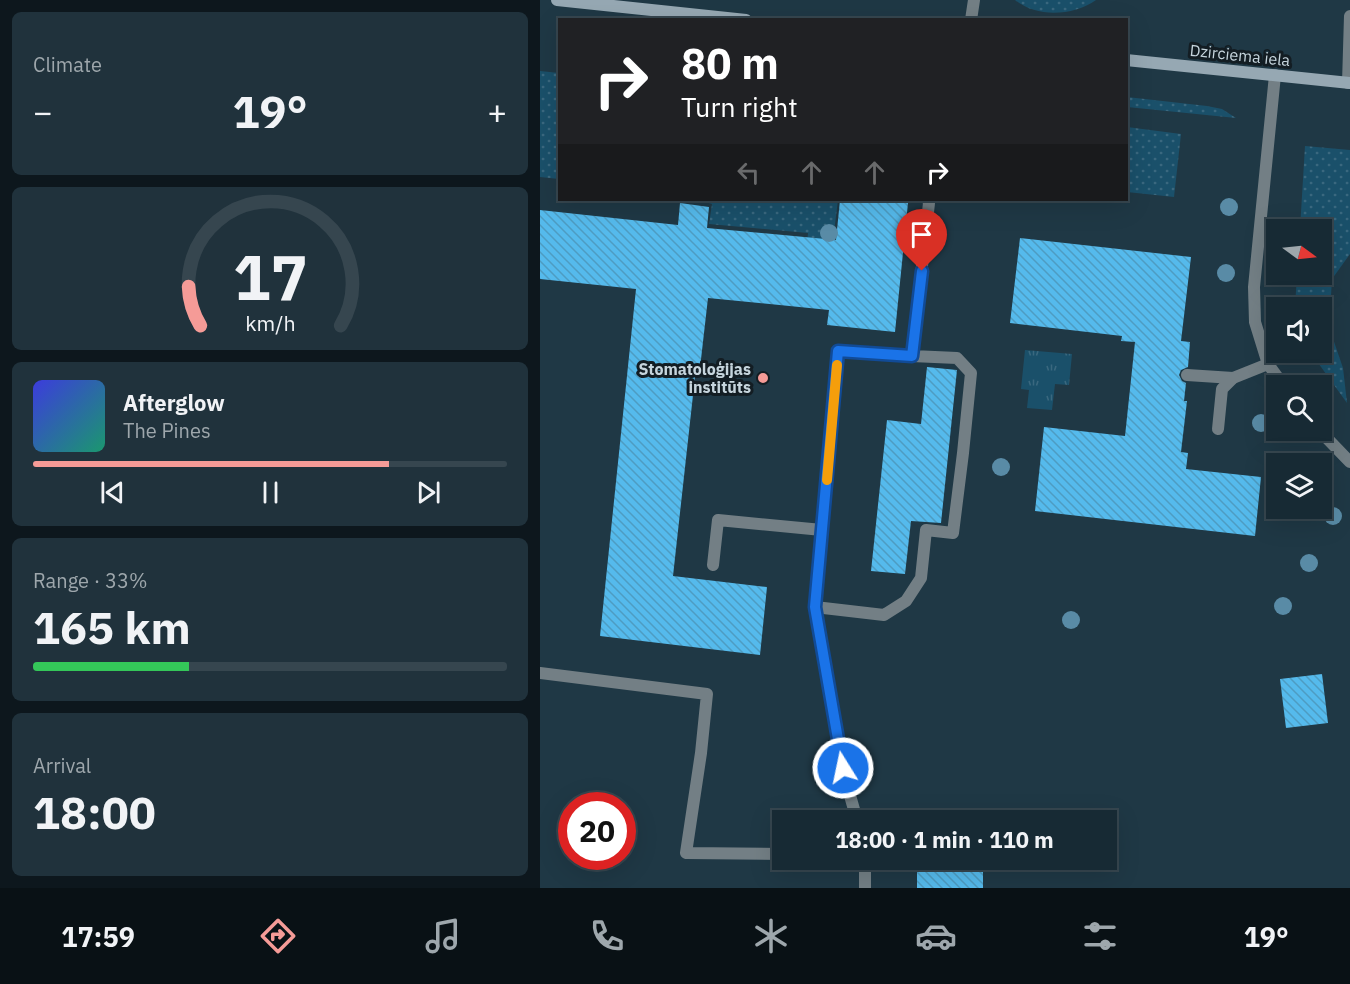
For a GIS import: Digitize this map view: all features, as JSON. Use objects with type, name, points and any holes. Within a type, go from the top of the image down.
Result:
[{"type":"street","points":[[557,0],[727,18]]},
{"type":"street","points":[[971,18],[974,0]]},
{"type":"street","points":[[1349,83],[1350,16]]},
{"type":"street","name":"Dzirciema iela","points":[[1128,60],[1349,83]]},
{"type":"street","points":[[1275,75],[1254,287],[1255,322],[1268,364],[1276,375]]},
{"type":"street","points":[[912,356],[928,201]]},
{"type":"street","points":[[815,607],[884,615],[906,601],[921,578],[926,530],[953,532],[971,373],[957,358],[838,351],[815,607],[846,785],[854,810]]},
{"type":"street","points":[[1218,429],[1222,389],[1233,378],[1268,364]]},
{"type":"street","points":[[1187,375],[1233,378]]},
{"type":"street","points":[[1330,441],[1350,462]]},
{"type":"street","points":[[713,565],[718,520],[822,530]]},
{"type":"street","points":[[540,673],[707,694],[686,853],[772,854]]},
{"type":"street","points":[[865,870],[865,888]]},
{"type":"green space","points":[[1015,0],[1096,0],[1077,9],[1055,13],[1034,10]]},
{"type":"green space","points":[[540,71],[558,73],[558,179],[540,177]]},
{"type":"green space","points":[[1128,97],[1207,106],[1222,109],[1236,118],[1128,107]]},
{"type":"green space","points":[[1128,127],[1181,134],[1174,197],[1128,192]]},
{"type":"green space","points":[[1305,146],[1350,150],[1350,254],[1332,279],[1332,219],[1301,219]]},
{"type":"green space","points":[[702,201],[838,201],[831,256],[806,254],[808,233],[709,224],[712,204]]},
{"type":"green space","points":[[1296,285],[1332,285],[1331,297],[1296,297]]},
{"type":"green space","points":[[1332,336],[1343,368],[1347,403],[1332,382],[1332,375],[1327,375],[1318,363],[1332,363]]},
{"type":"green space","points":[[1025,350],[1072,354],[1069,385],[1055,384],[1052,410],[1027,408],[1029,390],[1021,389]]},
{"type":"building","points":[[840,201],[908,203],[895,332],[827,325],[829,310],[708,298],[700,368],[696,368],[673,576],[767,587],[760,655],[600,636],[636,289],[540,279],[540,210],[678,225],[680,203],[709,207],[707,228],[836,240]]},
{"type":"building","points":[[1020,238],[1191,257],[1181,341],[1190,342],[1188,367],[1181,370],[1179,375],[1186,383],[1184,401],[1187,401],[1181,452],[1188,453],[1186,469],[1261,477],[1255,536],[1035,511],[1044,427],[1125,436],[1135,342],[1121,341],[1122,336],[1010,323]]},
{"type":"building","points":[[927,367],[957,370],[941,523],[911,521],[905,574],[871,571],[887,420],[921,424]]},
{"type":"building","points":[[1322,674],[1328,723],[1286,728],[1280,679]]},
{"type":"building","points":[[917,870],[983,870],[983,888],[917,888]]},
{"type":"slow traffic","points":[[827,480],[837,365]]},
{"type":"place","name":"Stomatoloģijas institūts","points":[[763,378]]},
{"type":"route","points":[[843,768],[815,607],[838,351],[912,356],[922,271]]}]
